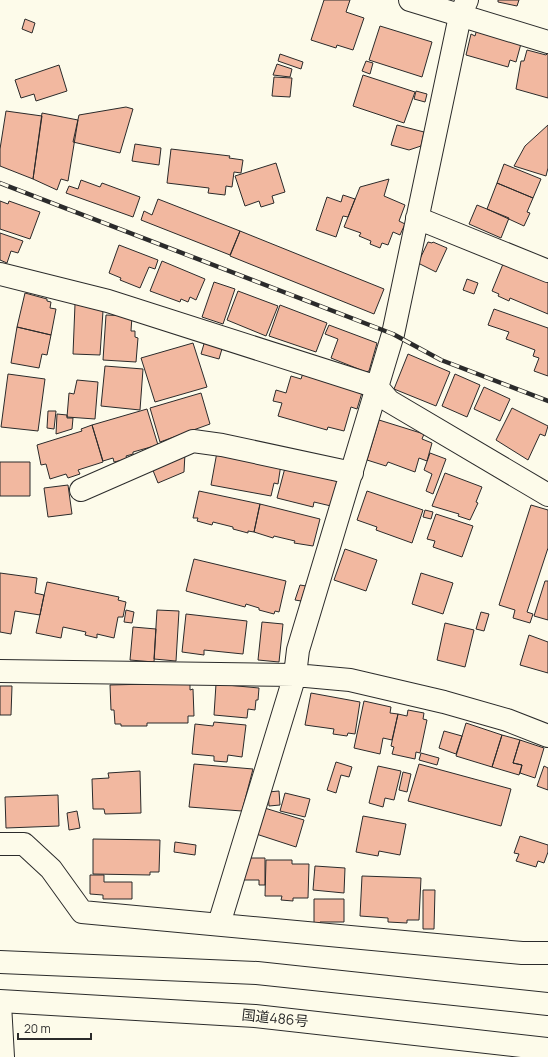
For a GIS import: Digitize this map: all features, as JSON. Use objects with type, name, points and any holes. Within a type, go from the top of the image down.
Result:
[{"type":"main road","points":[[410,0],[463,8],[548,42]]},
{"type":"main road","points":[[219,924],[295,675],[298,650],[393,334],[463,8]]},
{"type":"main road","points":[[417,218],[548,270]]},
{"type":"main road","points":[[0,274],[108,301],[377,387],[389,401],[548,495]]},
{"type":"main road","points":[[81,490],[193,441],[222,445],[352,473]]},
{"type":"main road","points":[[0,671],[295,675],[350,680],[507,720],[548,736]]},
{"type":"main road","points":[[0,844],[24,844],[51,869],[82,912],[522,953],[548,953]]},
{"type":"main road","points":[[0,962],[257,973],[548,1004]]},
{"type":"main road","points":[[0,1003],[3,1057]]},
{"type":"main road","name":"国道486号","points":[[0,1003],[255,1016],[548,1049]]},
{"type":"building","points":[[324,0],[350,0],[346,12],[364,18],[353,50],[337,45],[336,48],[311,40]]},
{"type":"building","points":[[498,0],[519,0],[517,6],[498,2]]},
{"type":"building","points":[[25,19],[35,23],[32,33],[22,29]]},
{"type":"building","points":[[380,26],[432,42],[422,77],[369,60]]},
{"type":"building","points":[[477,29],[522,40],[516,62],[510,60],[508,67],[466,55],[471,34],[475,36]]},
{"type":"building","points":[[527,50],[546,55],[548,53],[548,98],[516,89],[521,61],[524,61]]},
{"type":"building","points":[[280,54],[303,62],[301,69],[278,61]]},
{"type":"building","points":[[366,61],[373,63],[370,74],[362,71]]},
{"type":"building","points":[[277,64],[292,69],[290,77],[273,75]]},
{"type":"building","points":[[59,65],[67,91],[36,101],[34,94],[21,98],[15,80]]},
{"type":"building","points":[[363,75],[415,92],[404,123],[353,106]]},
{"type":"building","points":[[274,77],[292,78],[290,97],[272,96]]},
{"type":"building","points":[[416,91],[427,94],[425,102],[414,99]]},
{"type":"building","points":[[126,107],[133,109],[120,153],[73,142],[79,115]]},
{"type":"building","points":[[6,111],[42,116],[33,179],[0,166],[0,149]]},
{"type":"building","points":[[42,113],[78,120],[68,181],[61,179],[57,190],[33,179]]},
{"type":"building","points":[[397,125],[424,132],[421,146],[409,150],[391,145]]},
{"type":"building","points":[[548,125],[548,168],[546,176],[514,166],[525,146]]},
{"type":"building","points":[[135,144],[161,148],[159,165],[132,161]]},
{"type":"building","points":[[171,149],[230,156],[229,158],[243,160],[241,173],[234,172],[232,187],[226,186],[225,195],[208,193],[209,188],[167,183]]},
{"type":"building","points":[[276,163],[285,192],[272,196],[274,203],[261,207],[259,201],[245,206],[235,176]]},
{"type":"building","points":[[504,164],[541,179],[533,198],[497,183]]},
{"type":"building","points":[[389,179],[384,196],[405,205],[399,221],[405,224],[400,235],[393,232],[388,245],[382,243],[380,248],[370,244],[371,241],[359,236],[361,233],[344,227],[360,187]]},
{"type":"building","points":[[81,180],[100,187],[102,183],[140,197],[133,217],[66,193],[69,186],[78,189]]},
{"type":"building","points":[[497,183],[533,198],[527,212],[530,213],[524,226],[487,209]]},
{"type":"building","points":[[343,195],[355,199],[348,217],[343,216],[336,237],[316,230],[327,197],[341,202]]},
{"type":"building","points":[[158,199],[240,231],[230,255],[141,220],[144,211],[152,215]]},
{"type":"building","points":[[0,201],[8,204],[9,201],[40,212],[30,239],[0,229]]},
{"type":"building","points":[[477,205],[509,218],[501,238],[469,224]]},
{"type":"building","points":[[240,231],[384,289],[374,314],[230,256]]},
{"type":"building","points":[[0,233],[23,241],[18,253],[11,251],[7,263],[0,260]]},
{"type":"building","points":[[428,242],[433,242],[447,248],[436,272],[418,263]]},
{"type":"building","points":[[119,245],[158,260],[155,269],[149,267],[140,288],[120,280],[121,278],[109,273]]},
{"type":"building","points":[[162,261],[205,279],[196,300],[190,297],[188,302],[181,299],[180,302],[150,291]]},
{"type":"building","points":[[503,264],[548,282],[548,314],[510,298],[509,301],[498,296],[499,294],[492,291]]},
{"type":"building","points":[[467,279],[478,283],[474,294],[463,290]]},
{"type":"building","points":[[214,282],[235,289],[223,324],[202,317]]},
{"type":"building","points":[[238,291],[278,306],[266,336],[227,320]]},
{"type":"building","points":[[25,293],[47,299],[47,301],[51,302],[50,308],[56,309],[51,335],[17,327]]},
{"type":"building","points":[[75,304],[103,311],[100,355],[73,354]]},
{"type":"building","points":[[280,305],[327,323],[316,352],[269,336]]},
{"type":"building","points":[[494,309],[548,328],[548,376],[534,371],[539,358],[533,356],[535,350],[506,339],[509,332],[488,325]]},
{"type":"building","points":[[106,315],[132,316],[131,331],[135,331],[135,337],[138,338],[136,362],[103,360]]},
{"type":"building","points":[[329,325],[377,343],[369,371],[366,372],[331,358],[338,339],[325,334]]},
{"type":"building","points":[[17,327],[51,335],[47,355],[42,354],[39,368],[11,363]]},
{"type":"building","points":[[206,337],[224,342],[219,359],[201,354]]},
{"type":"building","points":[[193,343],[207,387],[155,402],[141,358]]},
{"type":"building","points":[[408,354],[450,372],[436,406],[394,389]]},
{"type":"building","points":[[105,366],[143,369],[140,410],[101,406]]},
{"type":"building","points":[[305,367],[364,386],[357,409],[351,407],[344,431],[328,427],[327,430],[278,416],[282,403],[273,401],[276,390],[286,393],[291,376],[301,379]]},
{"type":"building","points":[[8,374],[45,379],[38,431],[1,427]]},
{"type":"building","points":[[455,374],[480,385],[467,417],[442,406]]},
{"type":"building","points":[[77,380],[98,382],[95,419],[67,417],[69,393],[74,394]]},
{"type":"building","points":[[484,387],[510,399],[500,421],[474,409]]},
{"type":"building","points":[[201,393],[210,424],[160,442],[150,408]]},
{"type":"building","points":[[512,408],[548,426],[545,436],[540,434],[528,460],[496,440]]},
{"type":"building","points":[[147,409],[158,445],[133,452],[133,454],[126,456],[127,459],[114,462],[113,458],[103,461],[92,425]]},
{"type":"building","points":[[48,411],[56,411],[54,429],[47,428]]},
{"type":"building","points":[[57,414],[67,415],[67,418],[73,418],[72,429],[56,434]]},
{"type":"building","points":[[379,420],[424,434],[422,439],[432,443],[427,461],[419,458],[415,472],[388,462],[386,466],[367,460]]},
{"type":"building","points":[[92,425],[103,462],[78,470],[80,474],[68,478],[66,474],[50,479],[46,464],[41,465],[37,445],[82,431],[81,429]]},
{"type":"building","points":[[217,452],[281,464],[278,484],[274,483],[271,496],[211,485]]},
{"type":"building","points":[[185,453],[184,472],[158,483],[152,468]]},
{"type":"building","points":[[430,453],[446,459],[433,494],[426,491],[432,474],[424,470]]},
{"type":"building","points":[[0,462],[30,462],[30,496],[0,496]]},
{"type":"building","points":[[286,464],[332,476],[331,480],[337,481],[331,506],[314,502],[313,507],[277,498]]},
{"type":"building","points":[[445,473],[482,487],[476,502],[478,503],[470,520],[458,516],[459,514],[432,506]]},
{"type":"building","points":[[68,485],[72,514],[48,517],[44,488]]},
{"type":"building","points":[[199,491],[260,504],[254,532],[248,531],[248,533],[233,529],[233,527],[213,522],[212,525],[197,521],[198,518],[193,518]]},
{"type":"building","points":[[367,491],[423,510],[412,543],[376,530],[377,527],[357,520]]},
{"type":"building","points":[[260,504],[320,519],[313,546],[294,543],[295,541],[274,536],[273,538],[254,532]]},
{"type":"building","points":[[531,505],[548,510],[548,548],[527,612],[533,614],[530,623],[513,618],[515,610],[499,605]]},
{"type":"building","points":[[425,510],[433,512],[431,519],[423,517]]},
{"type":"building","points":[[436,514],[473,526],[462,557],[433,547],[435,541],[427,539]]},
{"type":"building","points":[[345,549],[377,560],[366,591],[334,580]]},
{"type":"building","points":[[194,559],[286,581],[279,612],[275,611],[274,614],[259,610],[259,608],[246,604],[245,607],[186,591]]},
{"type":"building","points":[[0,573],[37,578],[35,593],[44,595],[40,615],[15,611],[11,634],[0,632]]},
{"type":"building","points":[[421,573],[453,583],[443,614],[412,604]]},
{"type":"building","points":[[545,581],[548,581],[548,620],[534,616]]},
{"type":"building","points":[[47,582],[119,597],[118,600],[126,602],[123,617],[118,617],[114,638],[97,634],[97,638],[85,635],[86,632],[63,627],[61,638],[36,633]]},
{"type":"building","points":[[300,585],[306,586],[301,601],[295,600]]},
{"type":"building","points":[[126,610],[134,612],[132,623],[124,622]]},
{"type":"building","points":[[157,610],[179,611],[176,661],[154,659]]},
{"type":"building","points":[[481,612],[489,614],[484,631],[476,629]]},
{"type":"building","points":[[186,614],[247,621],[243,654],[204,650],[204,655],[182,652]]},
{"type":"building","points":[[262,622],[283,624],[279,662],[258,660]]},
{"type":"building","points":[[445,623],[474,630],[465,667],[437,660]]},
{"type":"building","points":[[133,627],[156,629],[154,662],[130,660]]},
{"type":"building","points":[[529,635],[548,642],[548,673],[520,665]]},
{"type":"building","points":[[190,683],[190,690],[193,689],[194,716],[188,716],[188,723],[147,723],[147,726],[121,726],[121,724],[115,724],[114,710],[111,710],[110,685]]},
{"type":"building","points":[[216,684],[259,688],[255,710],[248,709],[247,718],[214,715]]},
{"type":"building","points":[[0,686],[12,686],[11,715],[0,715]]},
{"type":"building","points":[[311,693],[360,702],[355,734],[348,733],[347,736],[333,734],[334,729],[305,725]]},
{"type":"building","points":[[364,701],[391,707],[390,713],[398,714],[392,740],[383,738],[380,754],[354,748]]},
{"type":"building","points":[[408,710],[424,713],[423,719],[427,720],[420,753],[416,752],[415,759],[392,754],[394,747],[391,746],[398,714],[407,716]]},
{"type":"building","points":[[214,722],[246,725],[242,757],[228,755],[227,762],[214,761],[214,756],[192,754],[195,724],[213,726]]},
{"type":"building","points":[[466,723],[502,735],[492,767],[456,756]]},
{"type":"building","points":[[444,731],[462,736],[456,754],[439,748]]},
{"type":"building","points":[[502,735],[520,740],[513,763],[522,765],[519,775],[492,767]]},
{"type":"building","points":[[520,740],[544,748],[535,778],[520,773],[522,765],[513,763]]},
{"type":"building","points":[[421,753],[439,758],[437,765],[419,760]]},
{"type":"building","points":[[336,762],[352,767],[349,777],[341,775],[336,793],[327,790]]},
{"type":"building","points":[[194,764],[253,769],[242,811],[189,807]]},
{"type":"building","points":[[419,764],[511,789],[501,826],[408,801]]},
{"type":"building","points":[[378,766],[401,771],[394,800],[385,798],[383,807],[369,803]]},
{"type":"building","points":[[544,766],[548,768],[548,790],[537,786]]},
{"type":"building","points":[[140,771],[141,813],[105,814],[104,809],[93,809],[92,779],[109,778],[108,773]]},
{"type":"building","points":[[403,772],[411,774],[407,792],[399,790]]},
{"type":"building","points":[[279,791],[280,805],[269,806],[268,792]]},
{"type":"building","points":[[285,793],[310,799],[305,817],[280,811]]},
{"type":"building","points":[[58,795],[59,826],[6,828],[5,797]]},
{"type":"building","points":[[258,806],[304,820],[296,847],[250,832]]},
{"type":"building","points":[[77,811],[80,828],[69,830],[67,813]]},
{"type":"building","points":[[363,816],[406,824],[400,855],[379,851],[378,856],[356,852]]},
{"type":"building","points":[[520,836],[548,845],[548,852],[544,863],[538,861],[536,867],[516,861],[519,854],[514,853]]},
{"type":"building","points":[[93,839],[160,840],[159,872],[150,872],[150,875],[93,874]]},
{"type":"building","points":[[175,842],[196,845],[195,855],[174,852]]},
{"type":"building","points":[[243,858],[265,858],[265,885],[259,885],[259,880],[242,880]]},
{"type":"building","points":[[266,860],[292,860],[292,864],[309,864],[308,898],[293,898],[293,901],[281,900],[282,896],[265,896]]},
{"type":"building","points":[[315,866],[345,868],[344,893],[313,890]]},
{"type":"building","points":[[90,875],[104,875],[104,882],[132,882],[132,899],[103,899],[103,895],[90,894]]},
{"type":"building","points":[[362,876],[421,878],[419,920],[407,920],[407,923],[388,922],[388,918],[360,916]]},
{"type":"building","points":[[423,890],[435,890],[434,929],[423,929]]},
{"type":"building","points":[[314,899],[344,899],[344,922],[320,922],[320,924],[314,924]]},
{"type":"railway","points":[[0,183],[393,334],[441,360],[548,401]]}]
